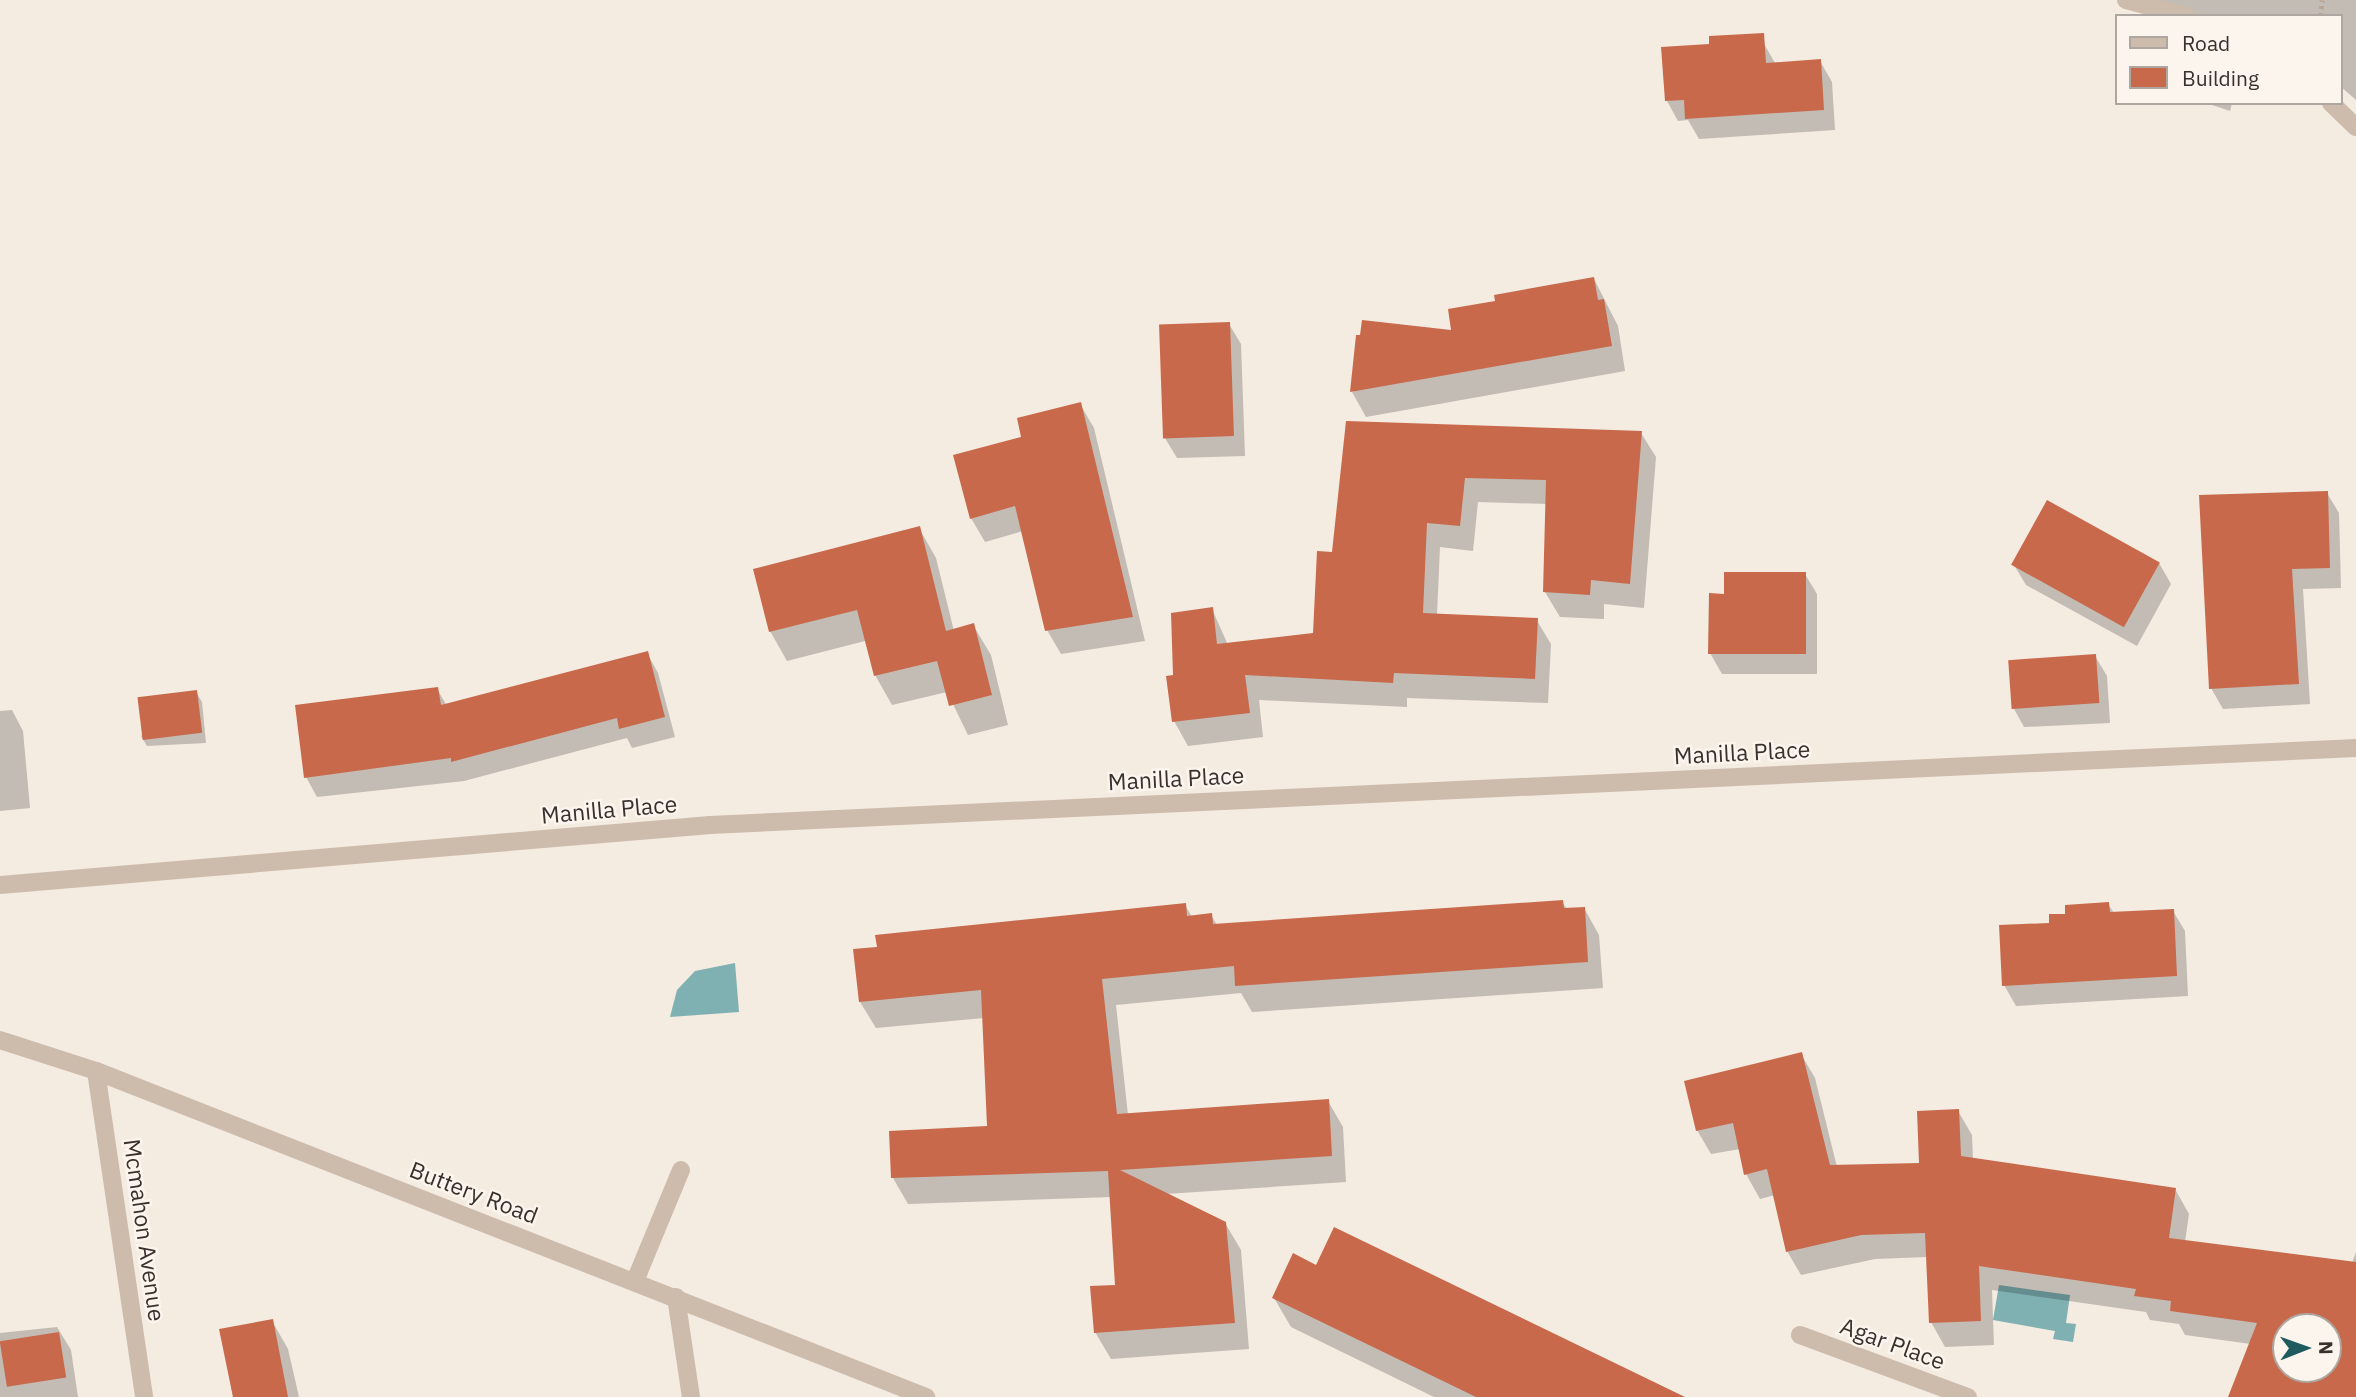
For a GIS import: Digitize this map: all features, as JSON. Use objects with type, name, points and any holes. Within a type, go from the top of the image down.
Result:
[{"type":"street","points":[[2126,0],[2178,14]]},
{"type":"street","points":[[2333,105],[2356,127]]},
{"type":"street","name":"Manilla Place","points":[[0,885],[710,825],[2356,748]]},
{"type":"street","name":"Buttery Road","points":[[0,1040],[96,1070],[635,1280],[926,1397]]},
{"type":"street","name":"Mcmahon Avenue","points":[[96,1070],[144,1397]]},
{"type":"street","points":[[635,1280],[681,1170]]},
{"type":"street","points":[[676,1297],[691,1397]]},
{"type":"street","name":"Agar Place","points":[[1800,1335],[1968,1397]]},
{"type":"water","points":[[735,963],[739,1012],[670,1017],[677,990],[695,971]]},
{"type":"water","points":[[1999,1285],[2070,1295],[2066,1323],[2076,1324],[2073,1342],[2053,1339],[2055,1331],[1993,1320]]},
{"type":"building","points":[[1764,33],[1766,63],[1821,59],[1824,110],[1685,119],[1684,100],[1665,101],[1661,47],[1709,44],[1709,36]]},
{"type":"building","points":[[1594,277],[1598,300],[1604,299],[1612,346],[1350,392],[1356,335],[1360,335],[1362,320],[1451,330],[1448,309],[1495,301],[1494,295]]},
{"type":"building","points":[[1230,322],[1234,436],[1163,438],[1159,324]]},
{"type":"building","points":[[1081,402],[1133,617],[1045,631],[1015,506],[970,519],[953,455],[1021,437],[1017,418]]},
{"type":"building","points":[[1346,421],[1642,431],[1630,584],[1591,580],[1590,595],[1543,592],[1546,480],[1465,478],[1460,526],[1427,523],[1423,613],[1538,618],[1535,679],[1394,673],[1393,683],[1245,675],[1250,713],[1172,722],[1166,676],[1173,675],[1171,613],[1213,607],[1217,644],[1313,633],[1317,551],[1332,552]]},
{"type":"building","points":[[2328,491],[2330,568],[2292,569],[2299,684],[2209,689],[2199,495]]},
{"type":"building","points":[[2047,500],[2160,563],[2124,627],[2011,565]]},
{"type":"building","points":[[920,526],[946,631],[974,623],[992,695],[949,706],[937,661],[874,676],[857,610],[769,632],[753,569]]},
{"type":"building","points":[[1724,572],[1806,572],[1806,654],[1708,654],[1709,593],[1724,594]]},
{"type":"building","points":[[648,651],[665,717],[619,729],[617,718],[451,762],[451,758],[304,778],[295,705],[438,687],[441,705]]},
{"type":"building","points":[[2096,654],[2099,703],[2012,709],[2008,660]]},
{"type":"building","points":[[197,690],[202,733],[143,740],[137,697]]},
{"type":"building","points":[[1563,900],[1564,908],[1585,907],[1588,962],[1235,986],[1234,966],[1102,979],[1117,1114],[1329,1099],[1332,1156],[1120,1170],[1226,1222],[1235,1323],[1094,1333],[1090,1286],[1115,1285],[1108,1171],[891,1178],[889,1131],[987,1126],[981,990],[859,1002],[853,949],[877,947],[875,935],[1186,903],[1187,916],[1212,913],[1213,924]]},
{"type":"building","points":[[2109,902],[2110,912],[2174,909],[2177,976],[2002,986],[1999,925],[2049,923],[2049,914],[2065,914],[2065,905]]},
{"type":"building","points":[[1802,1052],[1830,1165],[1919,1163],[1917,1111],[1959,1109],[1961,1156],[2176,1188],[2169,1238],[2356,1262],[2356,1397],[2228,1397],[2257,1323],[2170,1311],[2171,1301],[2134,1296],[2136,1289],[1979,1266],[1981,1321],[1929,1323],[1925,1233],[1861,1235],[1786,1252],[1767,1169],[1744,1175],[1733,1123],[1696,1131],[1684,1081]]},
{"type":"building","points":[[1334,1227],[1685,1397],[1476,1397],[1272,1298],[1293,1253],[1316,1265]]},
{"type":"building","points":[[273,1319],[288,1397],[233,1397],[219,1329]]},
{"type":"building","points":[[59,1332],[66,1377],[7,1387],[0,1341]]}]
